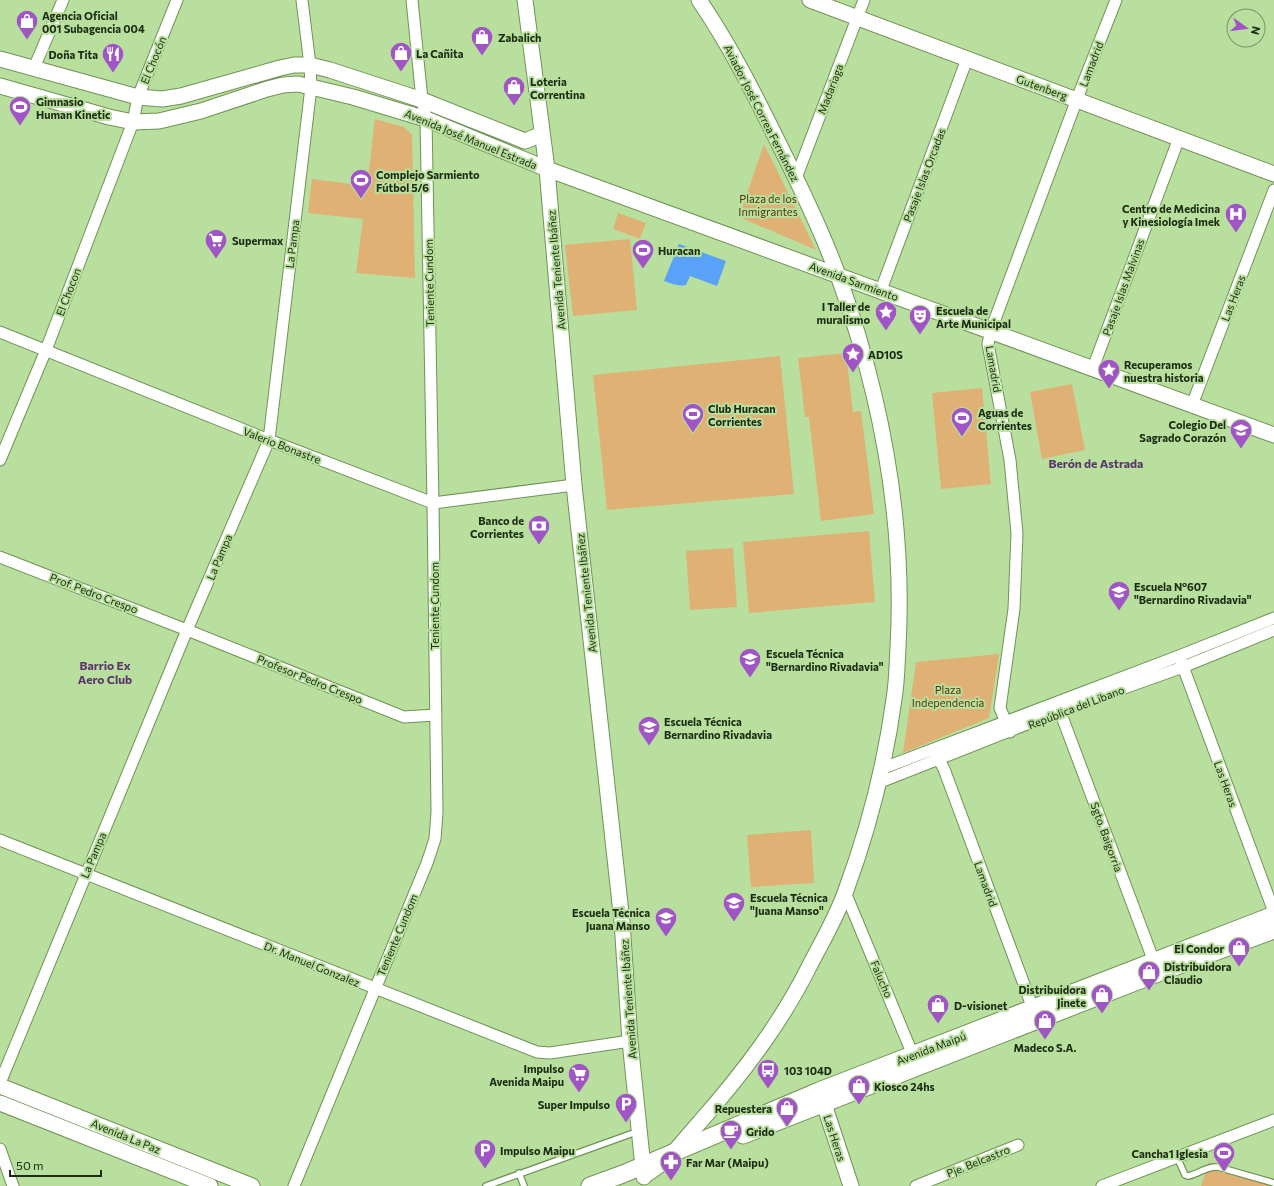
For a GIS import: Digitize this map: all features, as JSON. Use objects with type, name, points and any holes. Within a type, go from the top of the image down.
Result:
[{"type":"main road","name":"Avenida Teniente Ibáñez","points":[[525,0],[547,169],[574,485],[621,914],[630,1041],[644,1176]]},
{"type":"main road","name":"Aviador José Correa Fernández","points":[[673,1152],[732,1086],[778,1023],[802,982],[836,916],[865,835],[880,776],[895,696],[898,635],[899,567],[896,522],[875,398],[851,313],[838,275],[796,178],[718,28],[699,0]]},
{"type":"main road","name":"Gutenberg","points":[[810,0],[1274,174]]},
{"type":"main road","name":"Avenida José Manuel Estrada","points":[[0,59],[138,97],[162,99],[181,96],[280,68],[294,65],[310,65],[422,100],[525,141],[542,134]]},
{"type":"main road","name":"Avenida José Manuel Estrada","points":[[0,86],[109,117],[133,122],[159,121],[201,111],[267,88],[298,84],[353,97],[426,119],[547,169]]},
{"type":"main road","name":"Avenida Sarmiento","points":[[547,169],[991,330],[1274,435]]},
{"type":"main road","name":"Avenida Maipú","points":[[590,1186],[644,1176],[673,1152],[822,1097],[1156,967],[1274,915]]},
{"type":"main road","name":"Avenida Maipú","points":[[1156,967],[1274,930]]},
{"type":"main road","name":"Avenida La Paz","points":[[0,1086],[252,1186]]},
{"type":"main road","name":"Avenida Maipú","points":[[616,1186],[644,1176],[822,1097]]},
{"type":"main road","name":"Las Heras","points":[[822,1097],[851,1186]]},
{"type":"main road","name":"Avenida La Paz","points":[[0,1103],[210,1186]]},
{"type":"street","points":[[34,68],[63,0]]},
{"type":"street","name":"El Chocón","points":[[133,122],[138,97],[177,0]]},
{"type":"street","name":"La Pampa","points":[[0,1083],[85,874],[269,440],[311,87],[310,65],[302,0]]},
{"type":"street","name":"Teniente Cundom","points":[[294,1186],[428,863],[435,839],[437,812],[426,119],[422,100],[412,0]]},
{"type":"street","name":"Madariaga","points":[[796,178],[864,0]]},
{"type":"street","name":"Lamadrid","points":[[1010,732],[1000,708],[1014,608],[1017,533],[1010,460],[988,344],[991,330],[1116,0]]},
{"type":"street","name":"Pasaje Islas Orcadas","points":[[881,290],[967,59]]},
{"type":"street","name":"El Chocon","points":[[0,460],[46,350],[133,122]]},
{"type":"street","name":"Pasaje Islas Malvinas","points":[[1093,368],[1178,138]]},
{"type":"street","name":"Las Heras","points":[[1192,405],[1274,190]]},
{"type":"street","name":"Valerio Bonastre","points":[[0,332],[269,440],[433,503],[574,485]]},
{"type":"street","name":"Prof. Pedro Crespo","points":[[0,557],[188,630]]},
{"type":"street","name":"República del Libano","points":[[880,776],[939,760],[1010,732],[1058,707],[1274,618]]},
{"type":"street","name":"Profesor Pedro Crespo","points":[[188,630],[404,717],[435,715]]},
{"type":"street","name":"República del Libano","points":[[880,776],[934,749],[1006,721],[1058,707],[1183,668],[1274,630]]},
{"type":"street","name":"Las Heras","points":[[1179,656],[1274,912]]},
{"type":"street","name":"Sgto. Baigorria","points":[[1058,707],[1156,967]]},
{"type":"street","name":"Lamadrid","points":[[934,749],[944,769],[1035,1014]]},
{"type":"street","name":"Dr. Manuel Gonzalez","points":[[0,840],[537,1052],[550,1053],[630,1041]]},
{"type":"street","name":"Falucho","points":[[845,892],[915,1061]]},
{"type":"street","points":[[1102,1186],[1274,1120]]},
{"type":"street","name":"Pje. Belcastro","points":[[916,1186],[1018,1145]]},
{"type":"street","points":[[0,1149],[13,1186]]},
{"type":"lane","points":[[486,1186],[639,1130]]},
{"type":"lane","points":[[1177,1157],[1185,1175],[1188,1176],[1212,1166],[1274,1183]]},
{"type":"lane","points":[[519,1173],[524,1186]]},
{"type":"green space","name":"Complejo Sarmiento Fútbol 5/6","points":[[375,119],[404,127],[412,135],[415,278],[356,273],[363,219],[308,213],[312,179],[367,186]]},
{"type":"green space","name":"Plaza de los Inmigrantes","points":[[764,144],[816,250],[739,217]]},
{"type":"green space","points":[[618,213],[646,223],[640,239],[613,229]]},
{"type":"green space","points":[[630,239],[637,310],[573,316],[565,245]]},
{"type":"green space","points":[[846,353],[853,412],[861,411],[874,514],[821,521],[809,417],[805,417],[798,358]]},
{"type":"green space","name":"Club Huracan Corrientes","points":[[780,356],[794,494],[607,510],[593,375]]},
{"type":"green space","points":[[1072,384],[1085,450],[1042,459],[1030,392]]},
{"type":"green space","name":"Aguas de Corrientes","points":[[982,388],[991,484],[941,489],[932,393]]},
{"type":"green space","points":[[869,531],[875,602],[749,613],[743,542]]},
{"type":"green space","points":[[733,548],[737,607],[690,610],[686,551]]},
{"type":"green space","name":"Plaza Independencia","points":[[999,654],[989,718],[903,753],[916,662]]},
{"type":"green space","points":[[811,830],[814,883],[751,887],[747,835]]},
{"type":"green space","name":"Cancha1 Iglesia","points":[[1209,1162],[1274,1184],[1274,1186],[1201,1186]]},
{"type":"water","points":[[679,244],[726,261],[717,286],[690,276],[686,285],[677,285],[664,281]]},
{"type":"place","name":"Agencia Oficial 001 Subagencia 004","points":[[27,40]]},
{"type":"place","name":"Zabalich","points":[[482,56]]},
{"type":"place","name":"La Cañita","points":[[401,72]]},
{"type":"place","name":"Doña Tita","points":[[113,74]]},
{"type":"place","name":"Loteria Correntina","points":[[514,106]]},
{"type":"place","name":"Gimnasio Human Kinetic","points":[[20,126]]},
{"type":"place","name":"Complejo Sarmiento Fútbol 5/6","points":[[361,200]]},
{"type":"place","name":"Centro de Medicina y Kinesiología Imek","points":[[1236,234]]},
{"type":"place","name":"Supermax","points":[[216,260]]},
{"type":"place","name":"Huracan","points":[[643,270]]},
{"type":"place","name":"I Taller de muralismo","points":[[886,332]]},
{"type":"place","name":"Escuela de Arte Municipal","points":[[920,336]]},
{"type":"place","name":"AD10S","points":[[853,374]]},
{"type":"place","name":"Recuperamos nuestra historia","points":[[1109,390]]},
{"type":"place","name":"Club Huracan Corrientes","points":[[693,434]]},
{"type":"place","name":"Aguas de Corrientes","points":[[962,438]]},
{"type":"place","name":"Colegio Del Sagrado Corazón","points":[[1241,450]]},
{"type":"place","name":"Banco de Corrientes","points":[[539,546]]},
{"type":"place","name":"Escuela Nº607 \"Bernardino Rivadavia\"","points":[[1119,612]]},
{"type":"place","name":"Escuela Técnica \"Bernardino Rivadavia\"","points":[[750,678]]},
{"type":"place","name":"Escuela Técnica Bernardino Rivadavia","points":[[649,746]]},
{"type":"place","name":"Escuela Técnica \"Juana Manso\"","points":[[734,922]]},
{"type":"place","name":"Escuela Técnica Juana Manso","points":[[666,938]]},
{"type":"place","name":"El Condor","points":[[1239,968]]},
{"type":"place","name":"Distribuidora Claudio","points":[[1149,992]]},
{"type":"place","name":"Distribuidora Jinete","points":[[1102,1014]]},
{"type":"place","name":"D-visionet","points":[[938,1024]]},
{"type":"place","name":"Madeco S.A.","points":[[1045,1040]]},
{"type":"place","name":"103 104D","points":[[768,1090]]},
{"type":"place","name":"Impulso Avenida Maipu","points":[[579,1094]]},
{"type":"place","name":"Kiosco 24hs","points":[[859,1106]]},
{"type":"place","name":"Super Impulso","points":[[626,1124]]},
{"type":"place","name":"Repuestera","points":[[787,1128]]},
{"type":"place","name":"Grido","points":[[731,1150]]},
{"type":"place","name":"Impulso Maipu","points":[[485,1170]]},
{"type":"place","name":"Cancha1 Iglesia","points":[[1224,1172]]},
{"type":"place","name":"Far Mar (Maipu)","points":[[671,1182]]},
{"type":"district","name":"Berón de Astrada","points":[[1096,463]]},
{"type":"district","name":"Barrio Ex Aero Club","points":[[105,672]]}]
